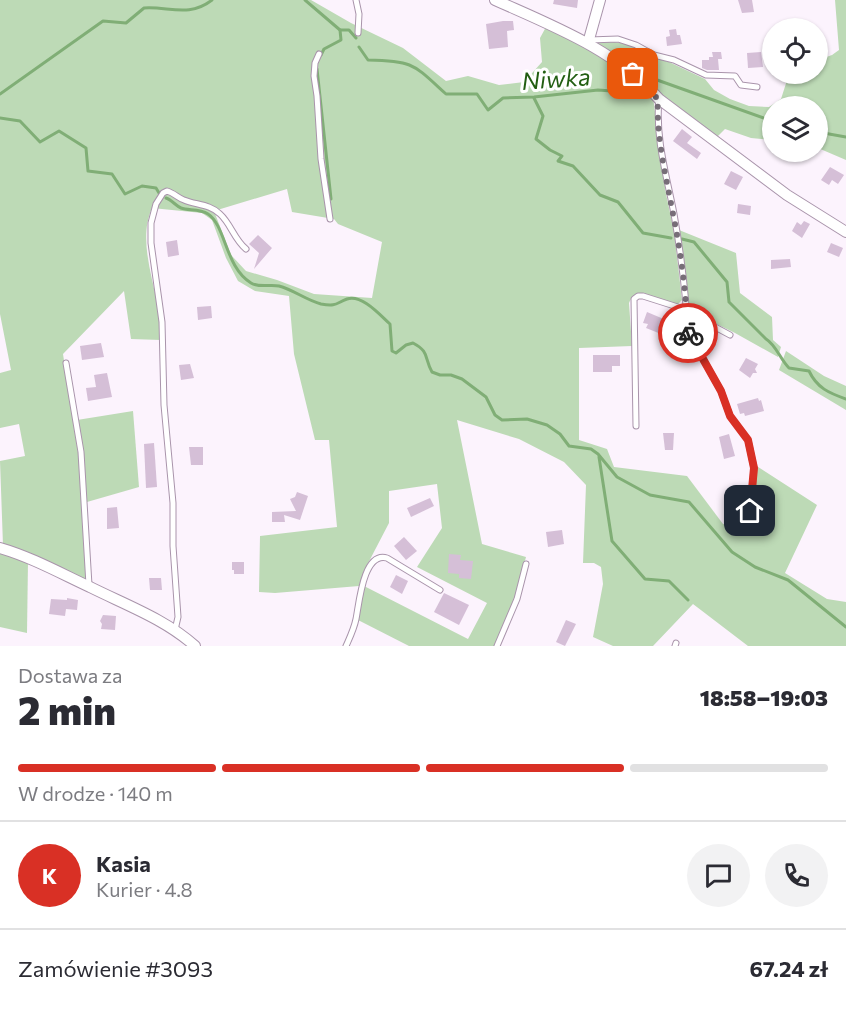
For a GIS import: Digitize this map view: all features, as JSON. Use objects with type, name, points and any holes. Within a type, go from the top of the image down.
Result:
[{"type":"street","points":[[495,0],[589,41],[647,86],[658,99],[787,195],[846,232]]},
{"type":"street","points":[[589,41],[600,0]]},
{"type":"street","points":[[0,548],[30,559],[90,587],[175,630],[195,646]]},
{"type":"lane","points":[[356,0],[359,14],[358,33]]},
{"type":"lane","points":[[589,41],[618,39],[706,75],[735,76],[741,85],[757,87]]},
{"type":"lane","points":[[319,54],[315,63],[314,76],[321,159],[330,219]]},
{"type":"lane","points":[[628,71],[646,57],[654,55]]},
{"type":"lane","points":[[658,99],[662,150],[679,246],[689,339],[721,391],[730,416],[748,440],[754,468],[750,511]]},
{"type":"lane","points":[[175,630],[178,617],[173,546],[173,502],[164,405],[163,332],[151,243],[151,223],[156,204],[167,191],[184,200],[207,206],[219,212],[246,249]]},
{"type":"lane","points":[[636,426],[634,299],[643,296],[687,311],[730,335]]},
{"type":"lane","points":[[66,363],[81,452],[90,587]]},
{"type":"lane","points":[[346,646],[354,628],[366,574],[376,558],[382,556],[387,558],[440,590]]},
{"type":"lane","points":[[497,646],[517,599],[526,564]]},
{"type":"green space","points":[[0,0],[311,0],[351,23],[403,48],[446,81],[468,76],[499,85],[524,82],[542,62],[540,38],[546,27],[602,58],[653,97],[666,194],[674,231],[682,300],[677,305],[642,293],[636,295],[629,303],[632,346],[579,348],[579,440],[607,449],[614,467],[687,476],[723,524],[750,529],[755,465],[817,505],[785,573],[827,599],[846,602],[846,646],[748,646],[693,604],[653,646],[613,646],[593,637],[603,584],[601,567],[594,563],[583,563],[586,485],[564,462],[519,439],[457,420],[482,544],[526,557],[515,598],[495,646],[409,646],[358,620],[364,586],[468,639],[487,603],[417,567],[442,528],[437,484],[389,491],[389,523],[364,571],[359,586],[275,593],[259,592],[260,536],[337,527],[329,440],[315,440],[294,354],[289,296],[255,291],[238,281],[226,258],[212,220],[202,213],[152,208],[148,219],[146,243],[158,307],[161,340],[131,339],[124,291],[63,354],[79,459],[85,581],[3,545],[0,461],[25,456],[19,424],[0,428],[0,373],[11,370],[0,314]],"holes":[[[287,189],[292,212],[334,219],[338,224],[382,242],[372,298],[314,294],[246,271],[231,255],[214,211]]]},
{"type":"green space","points":[[835,0],[846,0],[846,160],[828,152],[828,96],[782,96],[786,84],[828,84],[828,56],[839,50]]},
{"type":"green space","points":[[593,41],[621,43],[647,54],[627,63]]},
{"type":"green space","points":[[648,59],[669,62],[705,79],[714,90],[730,99],[749,106],[762,107],[762,139],[751,138],[725,129],[717,137],[668,102],[634,71],[636,65]]},
{"type":"green space","points":[[679,230],[736,253],[740,293],[772,317],[773,340],[781,347],[778,357],[690,311]]},
{"type":"green space","points":[[786,351],[824,376],[846,386],[846,410],[779,370]]},
{"type":"green space","points":[[133,411],[139,487],[87,502],[77,420]]},
{"type":"green space","points":[[0,550],[28,561],[27,633],[0,627]]},
{"type":"building","points":[[554,0],[578,0],[577,8],[553,4]]},
{"type":"building","points":[[738,0],[752,0],[754,12],[742,13]]},
{"type":"building","points":[[513,21],[514,30],[507,31],[508,47],[489,49],[486,24]]},
{"type":"building","points":[[676,29],[682,44],[667,46],[666,37],[670,36],[669,30]]},
{"type":"building","points":[[712,52],[721,52],[722,59],[718,59],[719,70],[702,68],[702,60],[709,60],[709,57],[713,57]]},
{"type":"building","points":[[761,52],[762,67],[748,68],[747,53]]},
{"type":"building","points":[[682,129],[692,137],[687,143],[701,153],[697,159],[673,141]]},
{"type":"building","points":[[830,167],[844,175],[838,184],[832,180],[829,185],[821,180]]},
{"type":"building","points":[[731,171],[743,177],[736,190],[724,184]]},
{"type":"building","points":[[738,204],[751,206],[750,215],[737,213]]},
{"type":"building","points":[[804,221],[810,224],[802,238],[792,231],[797,222],[801,225]]},
{"type":"building","points":[[258,235],[272,248],[254,269],[259,253],[249,244]]},
{"type":"building","points":[[177,240],[179,255],[168,257],[166,242]]},
{"type":"building","points":[[831,243],[843,248],[839,257],[827,252]]},
{"type":"building","points":[[790,259],[791,267],[771,269],[771,260]]},
{"type":"building","points":[[211,306],[212,318],[198,320],[197,307]]},
{"type":"building","points":[[647,312],[666,320],[664,324],[666,328],[661,334],[646,328],[648,324],[643,323]]},
{"type":"building","points":[[101,343],[104,357],[82,360],[80,346]]},
{"type":"building","points":[[593,355],[620,355],[620,366],[612,366],[612,372],[593,372]]},
{"type":"building","points":[[746,358],[758,364],[755,369],[757,373],[753,373],[750,378],[739,370]]},
{"type":"building","points":[[190,364],[194,378],[181,380],[179,365]]},
{"type":"building","points":[[107,373],[112,397],[88,401],[86,388],[96,387],[94,375]]},
{"type":"building","points":[[758,398],[759,401],[761,400],[764,411],[745,416],[744,413],[740,414],[737,404]]},
{"type":"building","points":[[663,433],[674,433],[673,450],[665,450]]},
{"type":"building","points":[[729,434],[735,456],[724,459],[719,437]]},
{"type":"building","points":[[154,443],[157,487],[146,488],[144,444]]},
{"type":"building","points":[[189,447],[203,447],[203,465],[191,465]]},
{"type":"building","points":[[297,492],[308,496],[300,520],[284,515],[285,522],[272,522],[272,512],[296,511],[290,499],[295,497]]},
{"type":"building","points":[[430,498],[434,506],[411,517],[407,508]]},
{"type":"building","points":[[117,507],[119,528],[107,529],[107,508]]},
{"type":"building","points":[[562,530],[564,544],[548,547],[546,532]]},
{"type":"building","points":[[404,537],[417,551],[406,560],[394,546]]},
{"type":"building","points":[[449,554],[461,555],[460,560],[473,561],[471,579],[459,578],[459,574],[448,573]]},
{"type":"building","points":[[232,562],[244,562],[244,574],[234,574]]},
{"type":"building","points":[[396,575],[408,581],[402,594],[390,587]]},
{"type":"building","points":[[149,578],[161,578],[162,590],[150,590]]},
{"type":"building","points":[[444,593],[469,605],[459,625],[434,612]]},
{"type":"building","points":[[67,598],[78,600],[77,610],[66,609],[65,616],[49,614],[51,599],[67,600]]},
{"type":"building","points":[[103,615],[116,616],[115,630],[101,629],[100,621]]},
{"type":"building","points":[[566,620],[576,624],[565,646],[556,642]]},
{"type":"waterway","name":"Niwka","points":[[0,94],[103,21],[126,23],[144,8],[187,10],[195,9],[212,0]]},
{"type":"waterway","name":"Niwka","points":[[305,0],[340,30],[349,30],[356,38]]},
{"type":"waterway","points":[[321,55],[324,49],[341,40],[340,30]]},
{"type":"waterway","name":"Niwka","points":[[359,47],[368,60],[404,63],[412,66],[446,94],[477,94],[488,110],[503,98],[598,90],[625,92],[646,76],[762,117]]},
{"type":"waterway","points":[[317,69],[331,199]]},
{"type":"waterway","points":[[534,98],[543,116],[536,139],[562,156],[558,161],[573,166],[600,195],[618,202],[643,233],[671,238]]},
{"type":"waterway","points":[[0,118],[20,121],[40,142],[59,131],[86,148],[88,171],[112,174],[125,194],[142,186],[156,188],[159,193]]},
{"type":"waterway","name":"Niwka","points":[[828,134],[846,137]]},
{"type":"waterway","points":[[166,198],[181,208],[208,214],[219,228],[236,267],[251,283],[279,286],[326,305],[353,298],[365,302],[390,324],[392,351],[396,353],[406,345],[413,343],[424,352],[432,372],[462,379],[486,397],[495,415],[502,420],[527,419],[547,425],[560,434],[569,446],[591,449],[617,477],[650,495],[689,502],[732,552],[755,567],[788,580],[846,627]]},
{"type":"waterway","points":[[682,239],[694,242],[727,282],[729,302],[773,345],[789,368],[809,371],[824,389],[846,399]]},
{"type":"waterway","points":[[599,457],[612,541],[645,579],[669,581],[688,600]]},
{"type":"way so far","points":[[633,74],[658,99],[662,150],[679,246],[688,333]]},
{"type":"route","points":[[688,333],[692,345],[703,359],[721,391],[730,416],[748,440],[754,468],[750,511]]}]
